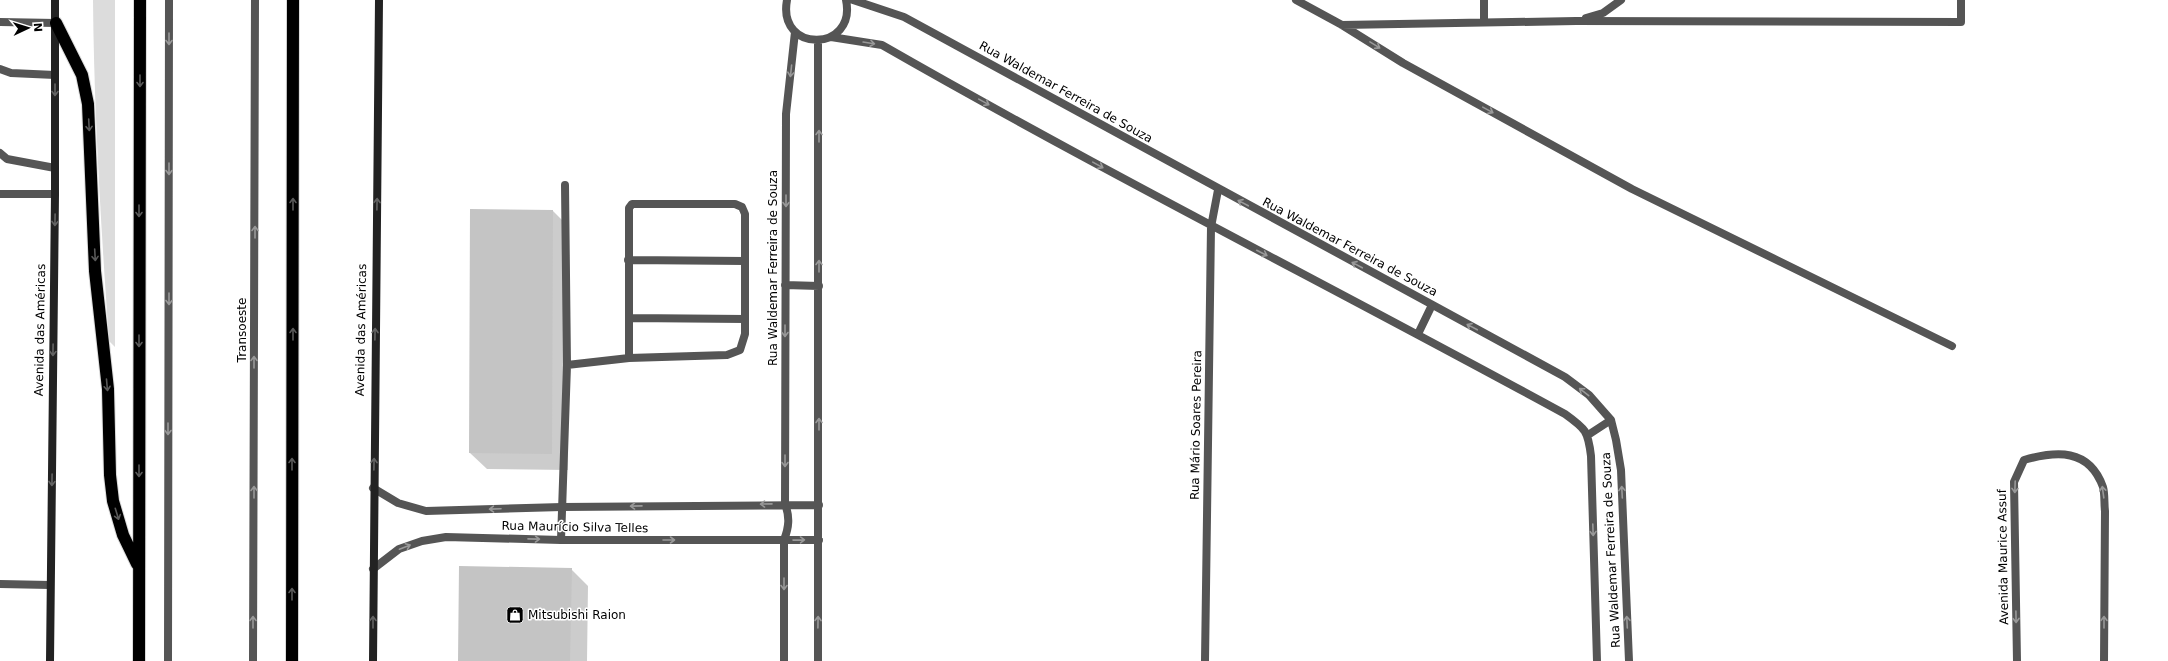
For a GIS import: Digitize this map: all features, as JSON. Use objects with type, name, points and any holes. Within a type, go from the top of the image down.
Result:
[{"type":"highway","points":[[139,661],[140,0]]},
{"type":"highway","points":[[292,661],[293,0]]},
{"type":"highway","points":[[56,23],[82,75],[88,104],[95,271],[108,389],[110,475],[113,501],[124,535],[139,568]]},
{"type":"main road","name":"Avenida das Américas","points":[[50,661],[56,194],[55,0]]},
{"type":"main road","name":"Avenida das Américas","points":[[373,661],[373,488],[379,0]]},
{"type":"street","points":[[168,661],[169,0]]},
{"type":"street","name":"Transoeste","points":[[253,661],[255,0]]},
{"type":"street","points":[[787,0],[785,10],[788,22],[795,32],[806,39],[818,41],[831,38],[882,45],[1211,227],[1418,334],[1565,414],[1580,425],[1588,435],[1611,420]]},
{"type":"street","points":[[831,38],[840,30],[846,20],[848,9],[846,0]]},
{"type":"street","name":"Rua Waldemar Ferreira de Souza","points":[[853,0],[904,17],[1218,190],[1565,377],[1589,395],[1611,420],[1620,470],[1629,661]]},
{"type":"street","points":[[1296,0],[1342,25],[1403,63],[1632,189],[1952,346]]},
{"type":"street","points":[[1484,0],[1484,22]]},
{"type":"street","points":[[1576,21],[1603,13],[1621,0]]},
{"type":"street","points":[[1342,25],[1576,21],[1961,22],[1962,0]]},
{"type":"street","points":[[0,22],[56,23]]},
{"type":"street","name":"Rua Waldemar Ferreira de Souza","points":[[785,504],[786,114],[795,32]]},
{"type":"street","points":[[818,41],[818,661]]},
{"type":"street","points":[[0,69],[11,73],[55,75]]},
{"type":"street","points":[[0,152],[7,159],[55,168]]},
{"type":"street","points":[[561,540],[567,365],[565,185]]},
{"type":"street","name":"Rua Mário Soares Pereira","points":[[1205,661],[1211,227],[1218,190]]},
{"type":"street","points":[[0,194],[56,194]]},
{"type":"street","points":[[567,365],[629,358],[727,355],[740,350],[745,334],[744,214],[742,207],[735,204],[632,204],[629,208],[629,358]]},
{"type":"street","points":[[628,260],[745,261]]},
{"type":"street","points":[[785,284],[819,286]]},
{"type":"street","points":[[1418,334],[1432,305]]},
{"type":"street","points":[[629,318],[745,319]]},
{"type":"street","name":"Rua Waldemar Ferreira de Souza","points":[[1588,435],[1591,456],[1597,661]]},
{"type":"street","name":"Avenida Maurice Assuf","points":[[2017,661],[2014,482],[2024,460],[2047,454],[2074,455],[2093,467],[2103,488],[2104,661]]},
{"type":"street","name":"Rua Maurício Silva Telles","points":[[373,488],[398,503],[426,511],[562,507],[785,504],[819,505]]},
{"type":"street","points":[[784,661],[784,540],[789,529],[789,514],[785,504]]},
{"type":"street","name":"Rua Maurício Silva Telles","points":[[373,569],[399,549],[422,541],[446,538],[561,540],[819,540]]},
{"type":"street","points":[[0,584],[50,585]]},
{"type":"shaded area","points":[[93,0],[115,0],[115,347],[109,341],[103,256],[96,128]]},
{"type":"building","points":[[470,209],[553,210],[552,454],[469,453]]},
{"type":"building","name":"Mitsubishi Raion","points":[[459,566],[572,568],[570,661],[458,661]]},
{"type":"place","name":"Mitsubishi Raion","points":[[515,615]]}]
